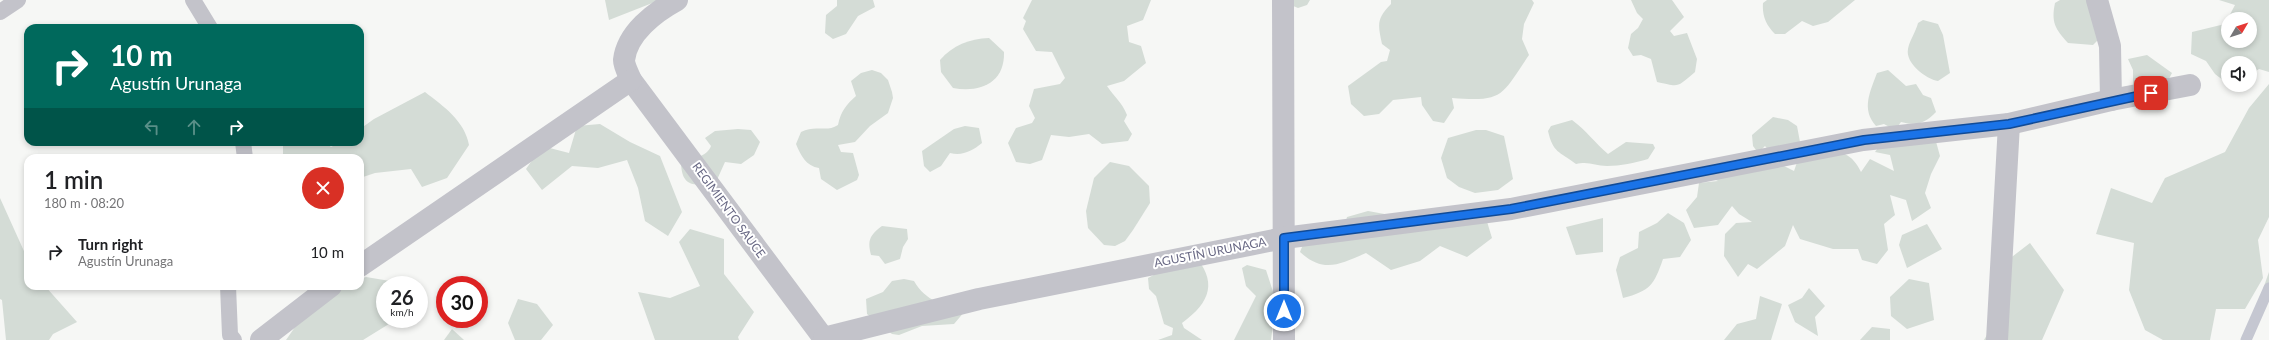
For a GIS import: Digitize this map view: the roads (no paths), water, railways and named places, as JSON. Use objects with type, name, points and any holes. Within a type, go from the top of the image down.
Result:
[{"type":"street","name":"REGIMIENTO SAUCE","points":[[677,0],[661,8],[629,43],[624,61],[632,80],[825,339]]},
{"type":"street","points":[[1283,0],[1284,340]]},
{"type":"street","points":[[2097,0],[2110,46],[2111,100]]},
{"type":"street","points":[[364,263],[632,80]]},
{"type":"street","name":"AGUSTÍN URUNAGA","points":[[825,339],[979,299],[1284,238],[1511,209],[1864,140],[2009,124],[2111,100],[2190,85]]},
{"type":"street","points":[[1997,340],[2009,124]]},
{"type":"street","points":[[261,340],[326,290]]},
{"type":"lane","points":[[0,12],[18,0]]},
{"type":"lane","points":[[193,0],[208,24]]},
{"type":"lane","points":[[228,290],[230,335],[234,340]]},
{"type":"waterway","points":[[2246,340],[2269,288]]}]
